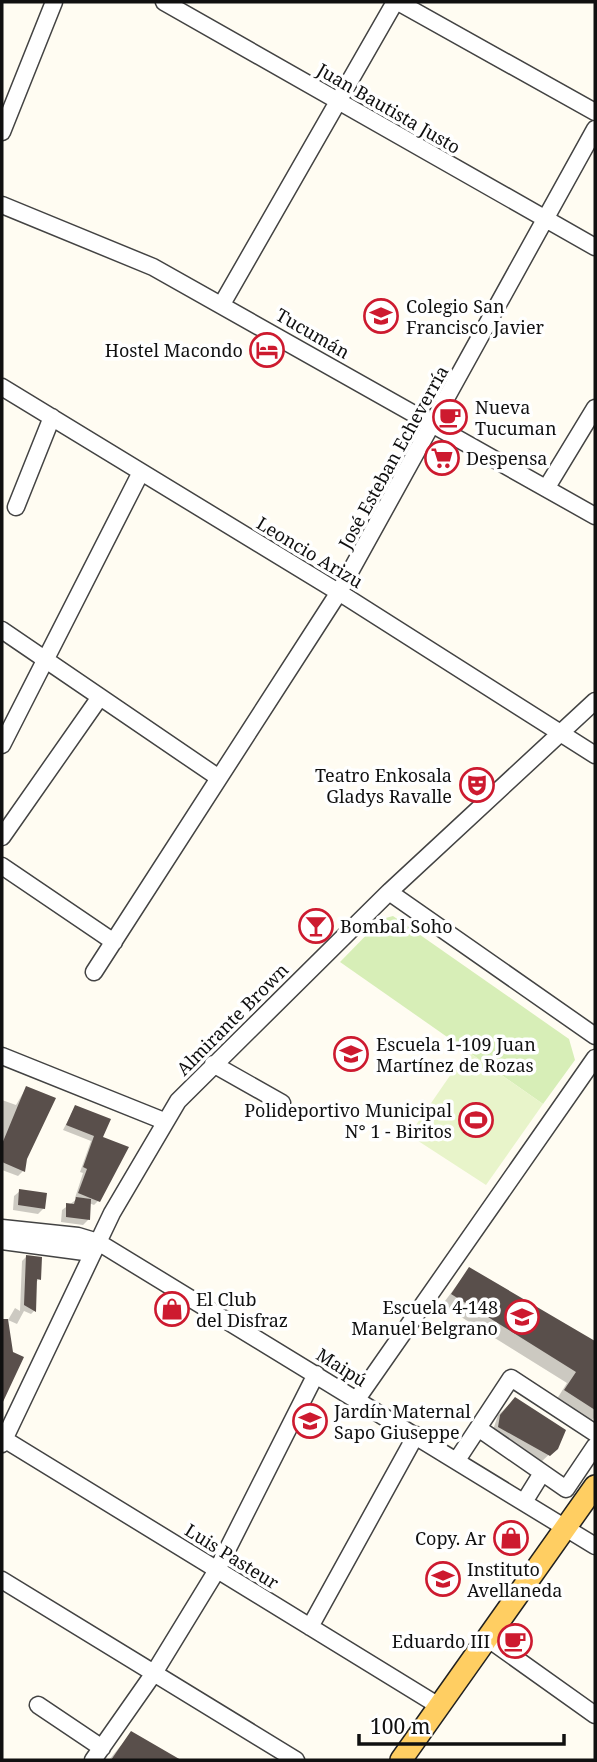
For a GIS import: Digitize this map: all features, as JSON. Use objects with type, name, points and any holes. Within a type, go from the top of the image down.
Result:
[{"type":"main road","points":[[407,1758],[439,1706],[595,1486]]},
{"type":"street","points":[[2,132],[54,2]]},
{"type":"street","name":"Juan Bautista Justo","points":[[164,2],[595,247]]},
{"type":"street","points":[[222,304],[396,2],[595,112]]},
{"type":"street","name":"José Esteban Echeverría","points":[[94,972],[339,592],[595,129]]},
{"type":"street","name":"Tucumán","points":[[2,205],[108,246],[222,304],[595,516]]},
{"type":"street","name":"Leoncio Arizu","points":[[2,387],[339,592],[595,755]]},
{"type":"street","points":[[547,487],[595,408]]},
{"type":"street","points":[[16,507],[52,417]]},
{"type":"street","points":[[2,745],[141,472]]},
{"type":"street","points":[[2,630],[219,778]]},
{"type":"street","points":[[2,837],[100,697]]},
{"type":"street","name":"Almirante Brown","points":[[3,1442],[95,1247],[164,1121],[178,1101],[389,892],[595,701]]},
{"type":"street","points":[[2,866],[114,942]]},
{"type":"street","points":[[389,892],[595,1036]]},
{"type":"street","points":[[2,1056],[164,1121]]},
{"type":"street","points":[[357,1399],[595,1058]]},
{"type":"street","points":[[213,1064],[282,1103]]},
{"type":"street","points":[[2,1228],[78,1236],[95,1247]]},
{"type":"street","points":[[2,1241],[95,1247]]},
{"type":"street","name":"Maipú","points":[[95,1247],[316,1374],[595,1546]]},
{"type":"street","points":[[38,1705],[97,1754],[154,1673],[217,1570],[316,1374]]},
{"type":"street","points":[[457,1460],[511,1378],[595,1433]]},
{"type":"street","points":[[478,1428],[566,1489],[595,1446]]},
{"type":"street","points":[[310,1627],[416,1435]]},
{"type":"street","name":"Luis Pasteur","points":[[3,1442],[439,1706]]},
{"type":"street","points":[[524,1502],[542,1473]]},
{"type":"street","points":[[2,1580],[296,1760]]},
{"type":"street","points":[[487,1639],[595,1716]]},
{"type":"green space","points":[[393,916],[569,1039],[575,1060],[543,1104],[340,962],[382,919]]},
{"type":"green space","name":"Polideportivo Municipal N° 1 - Biritos","points":[[467,1051],[543,1104],[486,1185],[409,1135]]},
{"type":"building","points":[[26,1086],[56,1098],[27,1159],[25,1172],[2,1162],[2,1144]]},
{"type":"building","points":[[75,1105],[111,1119],[103,1137],[129,1147],[100,1202],[78,1193],[87,1169],[83,1167],[94,1136],[66,1125]]},
{"type":"building","points":[[19,1189],[47,1193],[45,1209],[18,1205]]},
{"type":"building","points":[[76,1197],[91,1199],[90,1220],[66,1217],[66,1203],[74,1204]]},
{"type":"building","points":[[26,1255],[42,1257],[41,1280],[37,1279],[36,1312],[24,1305]]},
{"type":"building","name":"Escuela 4-148 Manuel Belgrano","points":[[469,1267],[595,1341],[595,1410],[564,1390],[576,1372],[451,1294]]},
{"type":"building","points":[[2,1319],[8,1319],[13,1352],[24,1357],[2,1404]]},
{"type":"building","points":[[515,1397],[566,1430],[558,1449],[550,1456],[498,1427],[500,1415]]},
{"type":"building","points":[[131,1731],[181,1760],[111,1760]]},
{"type":"place","name":"Colegio San Francisco Javier","points":[[381,316]]},
{"type":"place","name":"Hostel Macondo","points":[[267,350]]},
{"type":"place","name":"Nueva Tucuman","points":[[450,417]]},
{"type":"place","name":"Despensa","points":[[442,458]]},
{"type":"place","name":"Teatro Enkosala Gladys Ravalle","points":[[477,785]]},
{"type":"place","name":"Bombal Soho","points":[[316,926]]},
{"type":"place","name":"Escuela 1-109 Juan Martínez de Rozas","points":[[351,1054]]},
{"type":"place","name":"Polideportivo Municipal N° 1 - Biritos","points":[[476,1120]]},
{"type":"place","name":"El Club del Disfraz","points":[[172,1309]]},
{"type":"place","name":"Escuela 4-148 Manuel Belgrano","points":[[522,1317]]},
{"type":"place","name":"Jardín Maternal Sapo Giuseppe","points":[[310,1421]]},
{"type":"place","name":"Copy. Ar","points":[[511,1538]]},
{"type":"place","name":"Instituto Avellaneda","points":[[443,1579]]},
{"type":"place","name":"Eduardo III","points":[[515,1641]]}]
